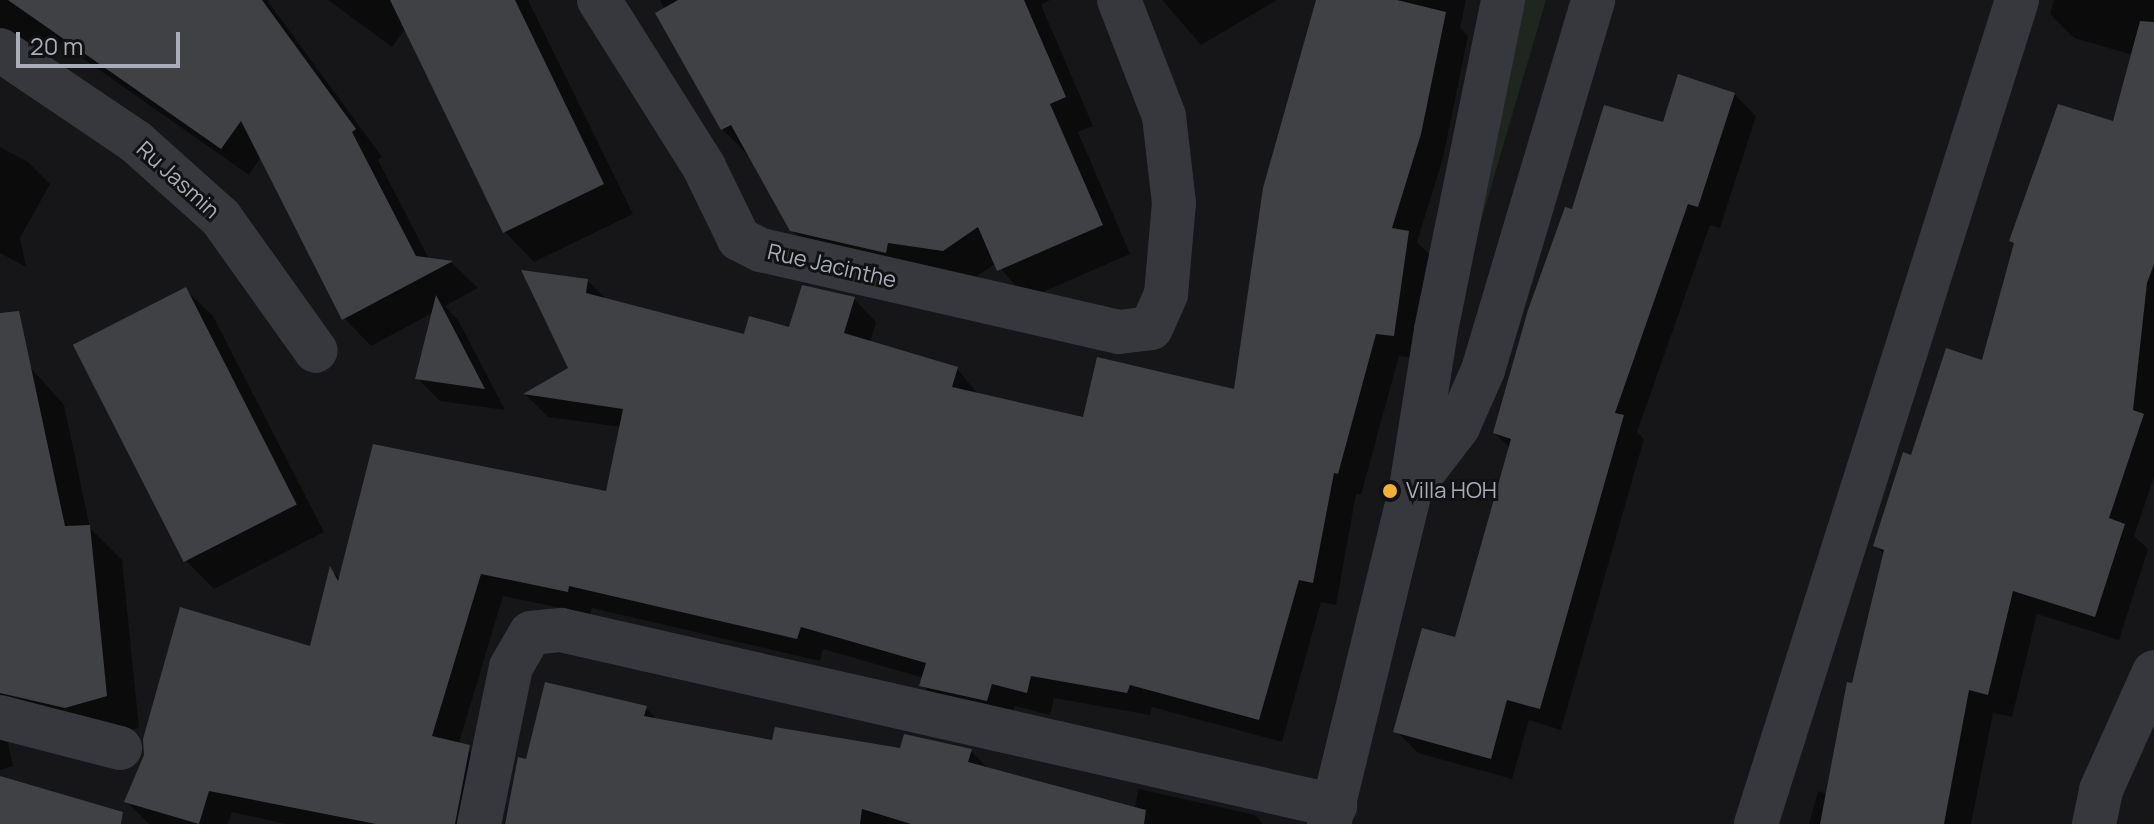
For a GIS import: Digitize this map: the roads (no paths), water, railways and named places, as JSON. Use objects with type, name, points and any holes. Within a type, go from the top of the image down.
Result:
[{"type":"street","name":"Rue Jacinthe","points":[[599,0],[704,167],[739,239],[761,250],[1119,332],[1151,328],[1166,294],[1174,203],[1164,116],[1119,0]]},
{"type":"street","points":[[479,824],[511,667],[531,633],[561,630],[1332,815],[1411,488],[1436,330],[1503,0]]},
{"type":"street","points":[[1411,488],[1458,427],[1483,370],[1593,0]]},
{"type":"street","points":[[1756,824],[2017,0]]},
{"type":"street","name":"Ru Jasmin","points":[[0,50],[135,141],[221,218],[316,351]]},
{"type":"street","points":[[2094,824],[2101,790],[2154,672]]},
{"type":"street","points":[[0,717],[120,748]]},
{"type":"place","name":"Villa HOH","points":[[1390,491]]}]
